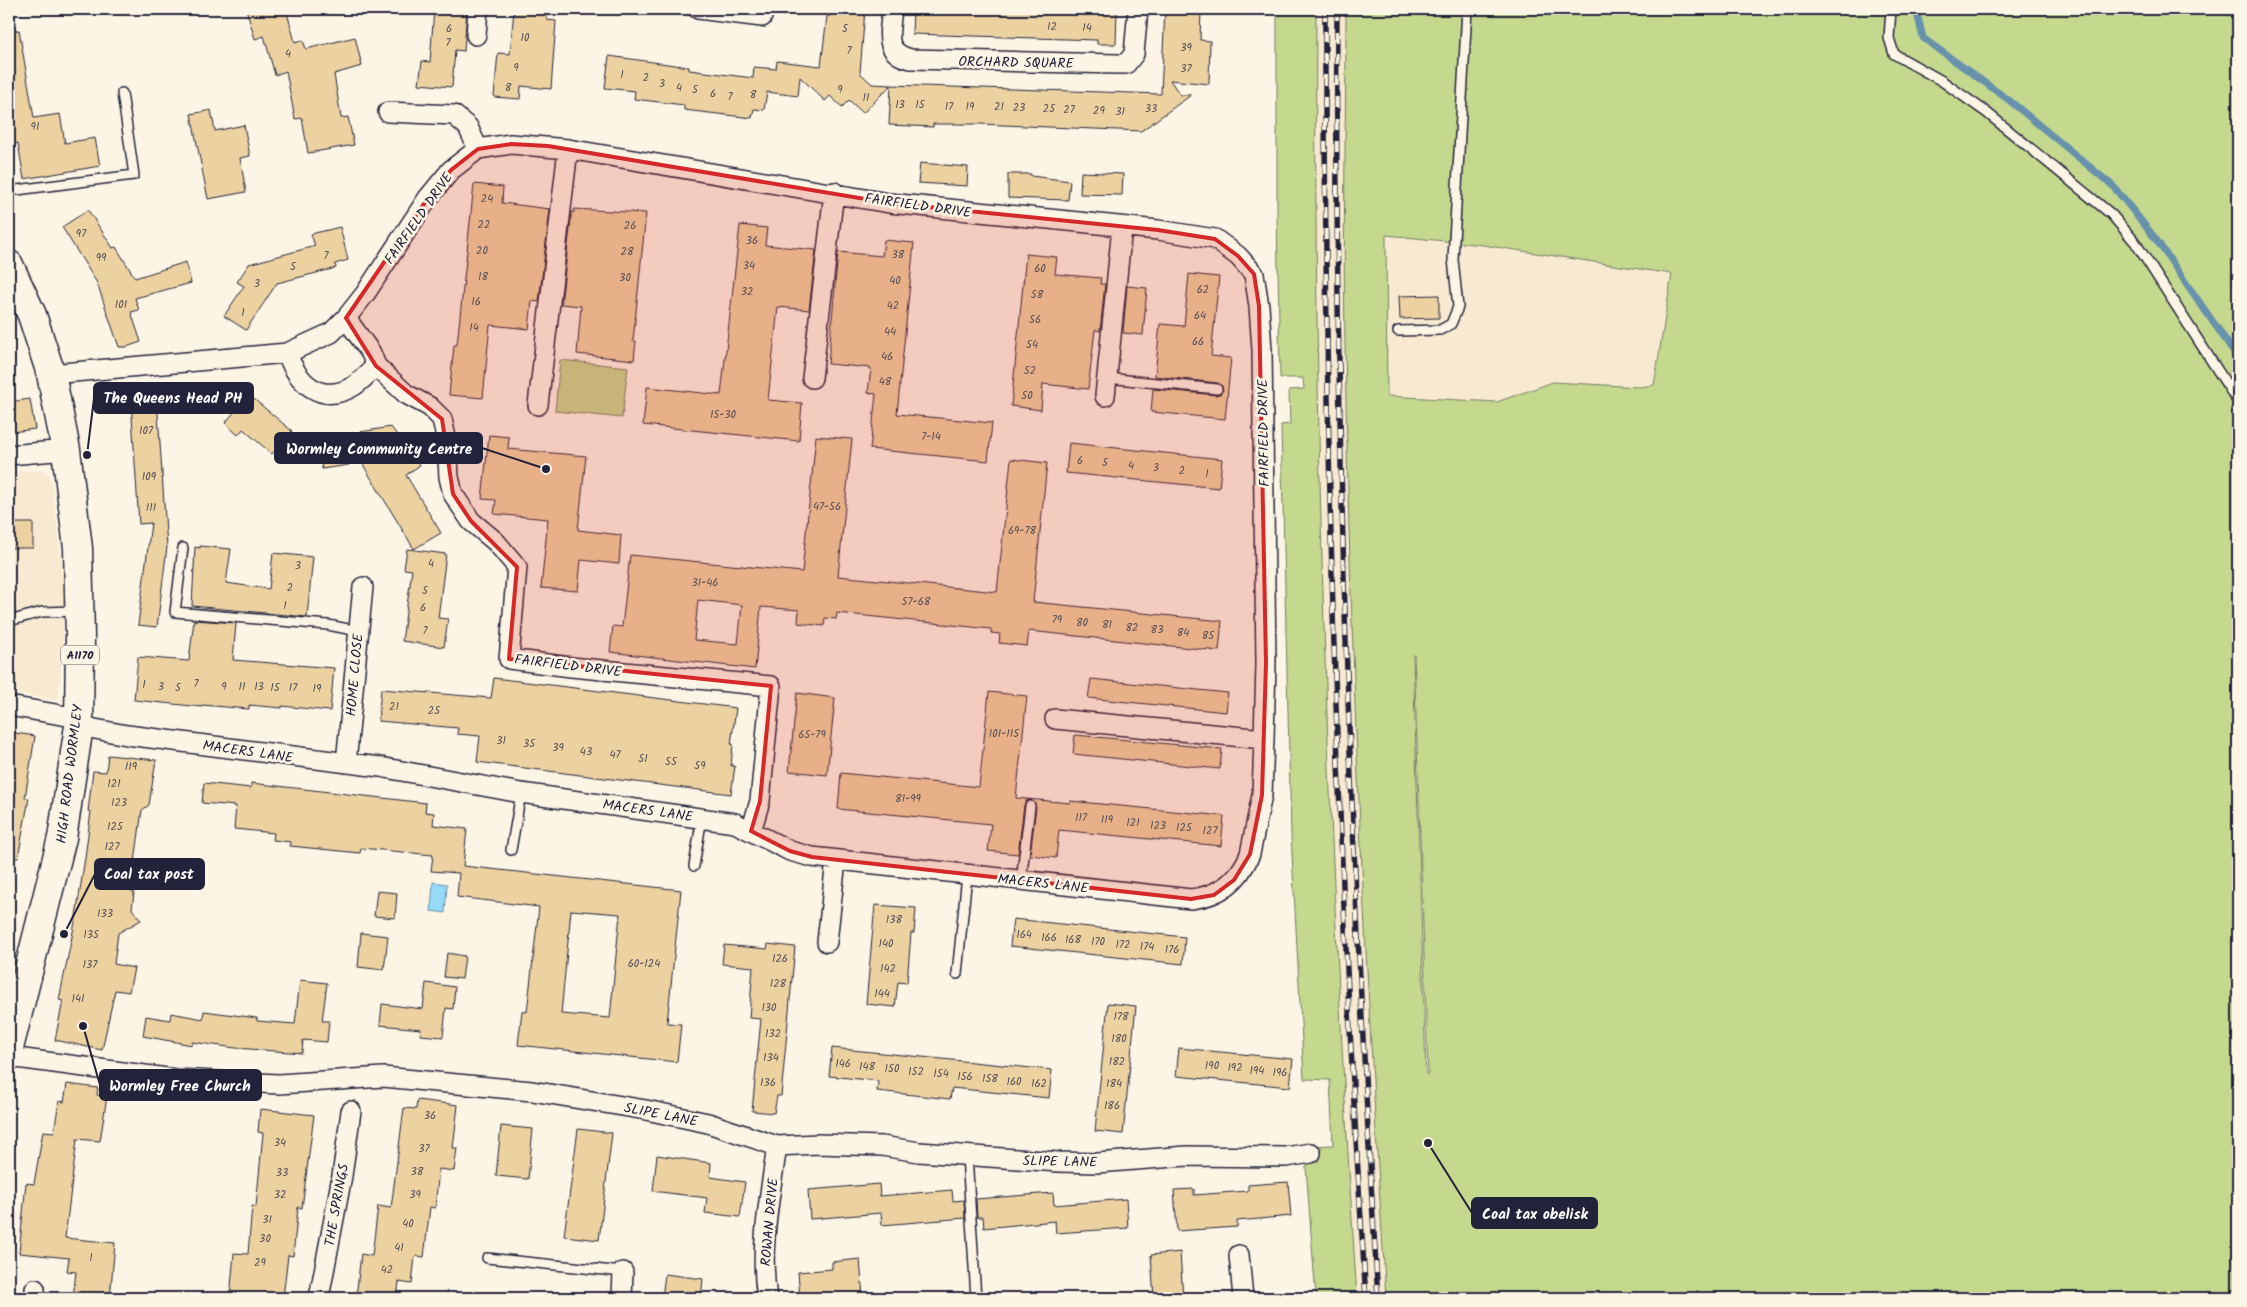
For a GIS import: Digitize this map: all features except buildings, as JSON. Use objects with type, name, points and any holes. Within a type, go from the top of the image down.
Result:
[{"type":"main road","name":"HIGH ROAD WORMLEY","points":[[9,265],[32,315],[52,374],[66,450],[78,548],[80,611],[79,722],[62,838],[9,1048]]},
{"type":"street","points":[[476,34],[478,9]]},
{"type":"street","points":[[698,9],[762,17]]},
{"type":"street","name":"ORCHARD SQUARE","points":[[892,9],[891,46],[894,52],[902,57],[911,59],[1126,64],[1134,54],[1138,9]]},
{"type":"street","points":[[388,112],[454,115],[468,127],[478,149]]},
{"type":"street","name":"FAIRFIELD DRIVE","points":[[52,374],[287,353],[331,333],[365,294],[428,198],[451,170],[478,149],[511,144],[568,149],[947,210],[1122,227],[1215,239],[1238,256],[1254,274],[1259,306],[1262,350],[1266,653],[1262,795],[1250,854],[1234,880],[1214,895]]},
{"type":"street","points":[[538,405],[568,149]]},
{"type":"street","points":[[812,378],[834,192]]},
{"type":"street","points":[[1106,387],[1122,227]]},
{"type":"street","name":"FAIRFIELD DRIVE","points":[[346,318],[371,353],[376,366],[406,394],[430,408],[442,419],[447,442],[449,477],[453,494],[471,521],[496,542],[517,566],[509,659],[771,686],[760,801],[751,831]]},
{"type":"street","points":[[287,353],[293,370],[300,379],[309,387],[325,392],[332,393],[352,387],[376,366]]},
{"type":"street","points":[[9,455],[66,450]]},
{"type":"street","name":"HOME CLOSE","points":[[346,763],[363,587]]},
{"type":"street","name":"MACERS LANE","points":[[9,706],[127,735],[380,767],[521,793],[735,823],[790,850],[812,857],[1191,899],[1214,895]]},
{"type":"street","points":[[1055,720],[1264,739]]},
{"type":"street","points":[[827,942],[836,860]]},
{"type":"street","name":"SLIPE LANE","points":[[9,1057],[175,1080],[279,1084],[383,1077],[532,1090],[708,1123],[777,1146],[848,1144],[967,1156],[1097,1163],[1187,1156],[1286,1157],[1311,1153]]},
{"type":"street","name":"THE SPRINGS","points":[[319,1298],[342,1176],[351,1111]]},
{"type":"street","name":"ROWAN DRIVE","points":[[767,1298],[765,1284],[766,1225],[777,1146]]},
{"type":"street","points":[[1239,1255],[1242,1298]]},
{"type":"street","points":[[622,1298],[623,1272]]},
{"type":"lane","points":[[1398,331],[1440,330],[1451,324],[1458,307],[1453,259],[1468,9]]},
{"type":"lane","points":[[1891,9],[1889,38],[1894,54],[1942,81],[1986,112],[2111,214],[2135,242],[2238,402]]},
{"type":"lane","points":[[9,191],[134,175],[122,93]]},
{"type":"lane","points":[[1106,387],[1217,389]]},
{"type":"lane","points":[[183,548],[176,612],[328,625],[358,631]]},
{"type":"lane","points":[[9,621],[42,612],[80,611]]},
{"type":"lane","points":[[511,850],[521,793]]},
{"type":"lane","points":[[1021,881],[1030,806]]},
{"type":"lane","points":[[694,866],[702,818]]},
{"type":"lane","points":[[957,974],[967,875]]},
{"type":"lane","points":[[967,1156],[976,1298]]},
{"type":"lane","points":[[487,1258],[623,1272]]},
{"type":"highlighted area","points":[[511,144],[548,146],[889,203],[1158,230],[1215,239],[1238,256],[1254,274],[1259,306],[1266,663],[1262,795],[1250,854],[1234,880],[1214,895],[1191,899],[812,857],[790,851],[751,831],[760,801],[771,686],[509,659],[517,567],[471,521],[453,494],[442,419],[376,366],[346,318],[428,198],[451,170],[478,149]]},
{"type":"shaded area","points":[[1316,9],[1346,9],[1345,344],[1348,457],[1363,871],[1386,1298],[1357,1298],[1341,1045],[1324,654],[1318,458]]},
{"type":"shaded area","points":[[1386,235],[1483,245],[1672,274],[1654,385],[1497,402],[1387,396]]},
{"type":"shaded area","points":[[42,470],[49,475],[52,485],[64,602],[62,660],[58,700],[9,692],[9,472]]},
{"type":"green space","points":[[1277,9],[1316,9],[1317,331],[1325,654],[1338,976],[1357,1298],[1316,1298],[1306,1167],[1311,1160],[1311,1146],[1333,1145],[1330,1080],[1304,1079],[1291,835],[1281,425],[1290,424],[1289,390],[1304,389],[1303,378],[1280,378],[1277,214]]},
{"type":"green space","points":[[1346,9],[2238,9],[2238,1298],[1386,1298],[1366,941],[1347,465],[1344,304]],"holes":[[[1386,235],[1483,245],[1672,274],[1654,385],[1639,387],[1553,382],[1497,402],[1387,396]],[[1414,655],[1428,1074],[1426,1074]]]},
{"type":"green space","points":[[560,360],[628,367],[622,418],[555,411]]},
{"type":"water","points":[[433,882],[447,884],[445,913],[431,911]]},
{"type":"waterway","points":[[1916,9],[1923,38],[2010,101],[2113,186],[2155,238],[2238,358]]},
{"type":"railway","points":[[1325,9],[1327,331],[1334,654],[1347,976],[1366,1298]]},
{"type":"railway","points":[[1337,9],[1338,331],[1346,654],[1352,815],[1378,1298]]},
{"type":"place","name":"The Queens Head PH","points":[[87,455]]},
{"type":"place","name":"Wormley Community Centre","points":[[546,469]]},
{"type":"place","name":"Coal tax post","points":[[64,934]]},
{"type":"place","name":"Wormley Free Church","points":[[83,1026]]},
{"type":"place","name":"Coal tax obelisk","points":[[1428,1143]]}]
